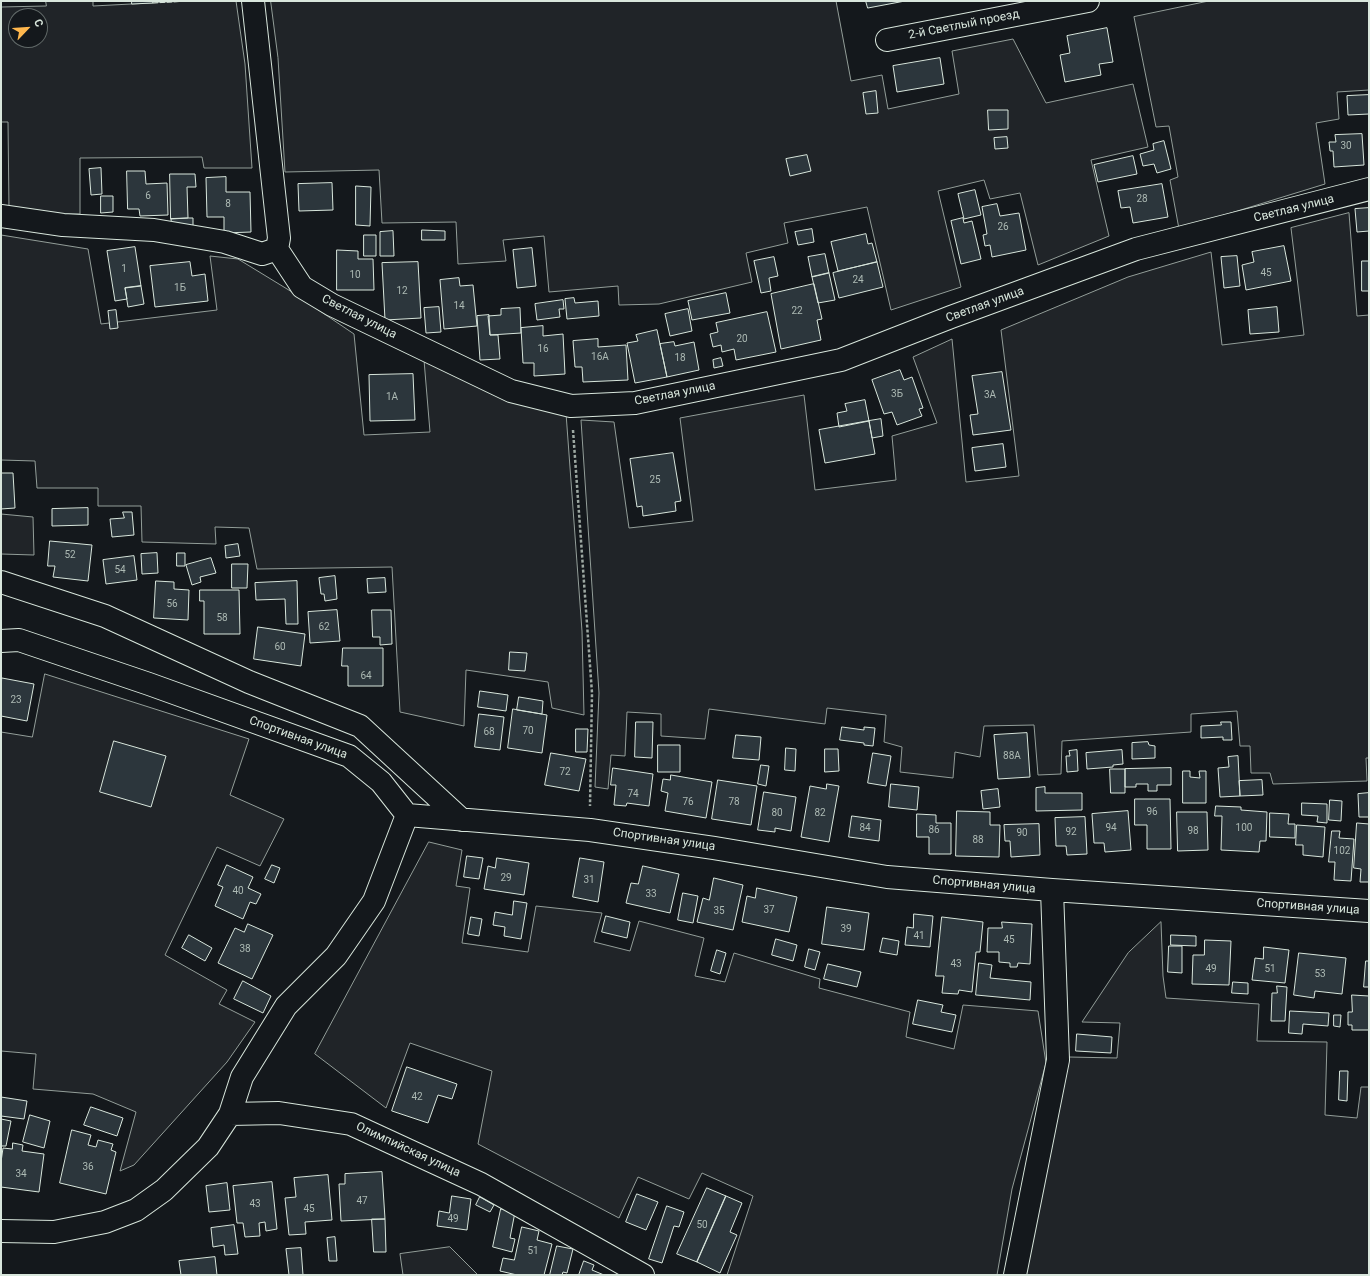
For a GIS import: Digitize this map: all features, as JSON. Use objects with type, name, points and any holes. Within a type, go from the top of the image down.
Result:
[{"type":"street","points":[[1,216],[63,225],[154,230],[225,242],[262,254],[277,249],[279,238],[253,1]]},
{"type":"street","name":"2-й Светлый проезд","points":[[887,40],[1088,1]]},
{"type":"street","name":"Светлая улица","points":[[277,249],[302,287],[332,306],[511,390],[571,406],[635,403],[841,360],[1136,249],[1369,189]]},
{"type":"street","points":[[1,582],[105,616],[249,682],[360,726],[462,820]]},
{"type":"street","name":"Спортивная улица","points":[[1,641],[19,640],[149,684],[349,756],[381,782],[407,816],[590,830],[714,848],[886,877],[1052,890],[1369,911]]},
{"type":"street","points":[[1,1231],[54,1232],[105,1222],[136,1210],[164,1190],[208,1147],[230,1114],[242,1076],[286,1006],[336,956],[374,901],[407,816]]},
{"type":"street","points":[[1015,1275],[1058,1060],[1052,890]]},
{"type":"street","name":"Олимпийская улица","points":[[230,1114],[279,1112],[351,1124],[481,1184],[643,1275]]},
{"type":"path","points":[[571,406],[592,693],[590,830]]},
{"type":"shaded area","points":[[46,1],[93,1],[93,6],[188,1],[236,1],[245,64],[252,168],[204,168],[202,157],[80,158],[80,214],[49,214],[9,210],[8,122],[1,122],[1,7],[46,6]]},
{"type":"shaded area","points":[[271,1],[836,1],[851,81],[882,75],[888,109],[959,94],[952,51],[1013,39],[1046,103],[1133,84],[1148,147],[1091,160],[1109,236],[1038,265],[1020,193],[990,199],[984,180],[938,191],[961,287],[891,310],[867,207],[784,223],[788,243],[746,253],[752,282],[659,304],[619,305],[618,286],[549,292],[544,236],[503,240],[506,261],[458,264],[456,222],[382,223],[379,170],[285,172],[278,58]]},
{"type":"shaded area","points":[[1209,1],[1369,1],[1369,90],[1337,92],[1339,119],[1316,123],[1325,184],[1179,229],[1170,180],[1178,177],[1169,126],[1156,127],[1134,17]]},
{"type":"shaded area","points":[[1349,213],[1357,316],[1369,315],[1369,758],[1366,758],[1367,781],[1273,784],[1270,773],[1251,773],[1250,746],[1240,746],[1237,711],[1191,714],[1191,732],[1062,741],[1061,774],[1038,775],[1034,725],[984,726],[980,757],[955,752],[953,778],[900,772],[902,747],[884,742],[886,715],[827,708],[825,724],[709,709],[705,739],[661,736],[661,714],[627,712],[625,756],[611,755],[608,789],[595,787],[599,693],[581,420],[614,422],[629,528],[693,521],[680,418],[804,395],[815,490],[896,480],[892,436],[937,423],[913,357],[952,339],[966,482],[1019,476],[1001,330],[1128,277],[1211,252],[1222,345],[1304,335],[1291,228]]},
{"type":"shaded area","points":[[1,235],[88,249],[101,324],[217,310],[210,256],[238,259],[292,292],[354,334],[364,435],[430,432],[424,360],[566,413],[582,631],[584,715],[552,708],[548,682],[466,670],[464,726],[400,712],[392,567],[257,569],[249,528],[215,527],[216,544],[142,542],[141,506],[98,506],[98,488],[37,488],[35,461],[1,460]]},
{"type":"shaded area","points":[[1,514],[33,517],[34,555],[1,554]]},
{"type":"shaded area","points":[[45,674],[249,739],[230,795],[284,819],[260,866],[217,847],[165,955],[227,990],[219,1004],[255,1022],[227,1062],[134,1165],[120,1171],[136,1112],[93,1094],[33,1089],[36,1054],[1,1051],[1,732],[32,737]]},
{"type":"shaded area","points":[[429,842],[462,850],[456,886],[470,888],[462,943],[528,952],[536,906],[602,913],[594,942],[630,951],[639,921],[704,938],[695,976],[725,982],[734,953],[820,979],[819,988],[910,1012],[906,1037],[954,1049],[963,1005],[1038,1011],[1046,1063],[1012,1189],[997,1275],[727,1275],[753,1196],[702,1173],[689,1199],[638,1177],[619,1218],[478,1144],[492,1071],[410,1043],[386,1108],[315,1054]]},
{"type":"shaded area","points":[[1161,922],[1163,976],[1166,998],[1259,1004],[1257,1041],[1327,1042],[1325,1115],[1357,1118],[1361,1087],[1369,1087],[1369,1275],[1026,1275],[1069,1057],[1117,1058],[1120,1023],[1082,1022],[1128,953]]},
{"type":"shaded area","points":[[450,1247],[478,1275],[403,1275],[400,1254]]},
{"type":"building","points":[[132,1],[152,1],[153,3],[132,4]]},
{"type":"building","points":[[866,1],[905,1],[868,8]]},
{"type":"building","points":[[1107,28],[1113,62],[1099,64],[1101,75],[1065,82],[1060,55],[1070,53],[1067,36]]},
{"type":"building","points":[[940,58],[944,84],[897,92],[893,66]]},
{"type":"building","points":[[876,91],[878,113],[866,114],[863,93]]},
{"type":"building","points":[[1369,95],[1369,114],[1348,115],[1347,96]]},
{"type":"building","points":[[988,110],[1008,110],[1008,129],[989,130]]},
{"type":"building","points":[[1362,134],[1364,165],[1334,167],[1333,151],[1330,151],[1329,142],[1336,142],[1335,135]]},
{"type":"building","points":[[1007,137],[1008,148],[995,149],[994,138]]},
{"type":"building","points":[[1164,141],[1171,169],[1157,173],[1154,164],[1143,166],[1140,154],[1154,150],[1153,144]]},
{"type":"building","points":[[807,155],[811,171],[790,176],[786,159]]},
{"type":"building","points":[[1133,156],[1137,174],[1098,182],[1094,165]]},
{"type":"building","points":[[101,168],[102,194],[91,195],[89,169]]},
{"type":"building","points":[[127,171],[145,171],[146,184],[167,183],[168,215],[140,216],[139,209],[128,209]]},
{"type":"building","points":[[170,174],[195,174],[196,187],[187,187],[188,218],[171,219]]},
{"type":"building","points":[[226,177],[226,192],[250,192],[251,232],[224,233],[224,217],[207,217],[206,178]]},
{"type":"building","points":[[332,183],[333,210],[299,211],[298,184]]},
{"type":"building","points":[[1162,184],[1168,217],[1133,223],[1130,207],[1121,208],[1118,191]]},
{"type":"building","points":[[356,186],[371,187],[370,226],[356,225]]},
{"type":"building","points":[[975,190],[981,215],[964,219],[958,194]]},
{"type":"building","points":[[101,196],[113,196],[113,212],[101,213]]},
{"type":"building","points":[[997,204],[1000,216],[1019,213],[1026,250],[992,257],[990,245],[985,246],[983,235],[987,234],[982,207]]},
{"type":"building","points":[[1369,208],[1369,231],[1357,232],[1355,209]]},
{"type":"building","points":[[193,218],[193,229],[172,230],[171,219]]},
{"type":"building","points":[[963,218],[964,223],[972,221],[981,259],[961,264],[951,221]]},
{"type":"building","points":[[812,229],[814,242],[798,245],[795,232]]},
{"type":"building","points":[[422,230],[445,231],[445,240],[422,240]]},
{"type":"building","points":[[393,231],[394,256],[380,256],[380,232]]},
{"type":"building","points":[[866,234],[868,244],[872,243],[877,262],[838,271],[831,242]]},
{"type":"building","points":[[364,235],[376,235],[376,256],[364,256]]},
{"type":"building","points":[[1284,246],[1291,281],[1246,290],[1242,265],[1254,262],[1252,252]]},
{"type":"building","points":[[135,247],[141,286],[125,288],[127,299],[115,301],[107,251]]},
{"type":"building","points":[[532,248],[536,286],[517,288],[513,250]]},
{"type":"building","points":[[337,250],[358,251],[358,259],[373,259],[374,290],[337,290]]},
{"type":"building","points":[[825,254],[829,273],[812,277],[808,257]]},
{"type":"building","points":[[1237,256],[1240,286],[1224,288],[1221,257]]},
{"type":"building","points":[[774,257],[778,276],[769,278],[771,291],[761,293],[754,261]]},
{"type":"building","points":[[1362,261],[1369,261],[1369,291],[1362,291]]},
{"type":"building","points":[[190,262],[192,276],[205,274],[208,301],[155,307],[150,266]]},
{"type":"building","points":[[418,262],[421,318],[385,320],[382,263]]},
{"type":"building","points":[[877,262],[883,287],[839,298],[833,273]]},
{"type":"building","points":[[829,273],[835,300],[818,303],[812,277]]},
{"type":"building","points":[[459,278],[460,286],[473,285],[477,326],[444,329],[440,280]]},
{"type":"building","points":[[814,284],[822,319],[817,320],[821,340],[781,349],[771,294]]},
{"type":"building","points":[[141,286],[144,304],[128,307],[125,288]]},
{"type":"building","points":[[726,293],[730,313],[692,320],[688,301]]},
{"type":"building","points":[[574,298],[575,303],[598,301],[599,316],[567,319],[565,299]]},
{"type":"building","points":[[563,300],[564,309],[559,309],[560,317],[537,320],[535,304]]},
{"type":"building","points":[[439,307],[441,332],[426,333],[424,308]]},
{"type":"building","points":[[1277,307],[1279,332],[1250,334],[1248,310]]},
{"type":"building","points":[[520,308],[521,333],[490,335],[488,316],[501,315],[501,309]]},
{"type":"building","points":[[688,309],[692,331],[670,336],[665,314]]},
{"type":"building","points":[[116,310],[118,328],[110,329],[108,311]]},
{"type":"building","points":[[767,312],[776,352],[736,360],[734,349],[722,352],[721,345],[713,347],[710,334],[718,332],[716,323]]},
{"type":"building","points":[[489,315],[490,335],[498,335],[500,359],[480,360],[477,316]]},
{"type":"building","points":[[543,326],[543,336],[563,334],[565,374],[534,376],[534,363],[523,363],[521,328]]},
{"type":"building","points":[[657,330],[667,377],[635,383],[627,343],[638,341],[636,335]]},
{"type":"building","points":[[598,339],[598,347],[626,345],[628,380],[583,382],[582,367],[575,367],[573,341]]},
{"type":"building","points":[[674,342],[675,346],[694,342],[699,370],[667,377],[660,344]]},
{"type":"building","points":[[721,358],[723,366],[714,368],[713,360]]},
{"type":"building","points":[[900,370],[904,380],[912,377],[923,408],[919,409],[922,416],[897,425],[892,412],[884,414],[872,380]]},
{"type":"building","points":[[1002,372],[1011,430],[973,435],[970,415],[978,414],[972,376]]},
{"type":"building","points":[[413,374],[415,420],[370,421],[369,375]]},
{"type":"building","points":[[865,400],[869,421],[839,427],[837,413],[847,411],[845,404]]},
{"type":"building","points":[[881,419],[883,436],[872,438],[869,421]]},
{"type":"building","points":[[869,421],[875,454],[825,463],[819,430]]},
{"type":"building","points":[[1003,444],[1006,467],[975,471],[972,448]]},
{"type":"building","points":[[673,453],[681,501],[675,502],[676,511],[643,516],[642,506],[637,507],[630,459]]},
{"type":"building","points":[[1,473],[13,473],[15,508],[1,509]]},
{"type":"building","points":[[88,508],[88,525],[52,526],[52,509]]},
{"type":"building","points":[[123,512],[132,512],[134,535],[112,537],[110,519],[124,518]]},
{"type":"building","points":[[50,541],[92,545],[88,581],[53,577],[55,566],[48,566]]},
{"type":"building","points":[[238,544],[240,556],[226,558],[225,546]]},
{"type":"building","points":[[157,553],[158,573],[142,574],[141,554]]},
{"type":"building","points":[[177,553],[185,553],[185,566],[177,566]]},
{"type":"building","points":[[134,556],[137,580],[106,584],[103,560]]},
{"type":"building","points":[[211,558],[216,573],[200,577],[201,582],[192,585],[186,565]]},
{"type":"building","points":[[232,564],[248,564],[247,588],[232,588]]},
{"type":"building","points":[[335,576],[337,599],[325,601],[324,594],[321,594],[319,578]]},
{"type":"building","points":[[385,578],[386,592],[368,593],[367,579]]},
{"type":"building","points":[[156,581],[174,582],[174,589],[189,590],[188,620],[154,618]]},
{"type":"building","points":[[297,581],[298,624],[286,624],[285,599],[256,600],[255,583]]},
{"type":"building","points":[[200,590],[239,590],[240,634],[204,634],[204,601],[200,601]]},
{"type":"building","points":[[337,610],[340,641],[310,643],[308,612]]},
{"type":"building","points":[[372,610],[391,610],[392,644],[380,645],[380,637],[373,637]]},
{"type":"building","points":[[258,627],[305,634],[301,666],[254,659]]},
{"type":"building","points":[[343,648],[383,648],[383,686],[348,686],[348,666],[342,666]]},
{"type":"building","points":[[510,652],[527,653],[525,671],[509,670]]},
{"type":"building","points":[[2,678],[34,684],[27,721],[1,716]]},
{"type":"building","points":[[480,691],[508,695],[506,711],[478,707]]},
{"type":"building","points":[[519,697],[543,701],[542,714],[517,710]]},
{"type":"building","points":[[513,709],[547,715],[542,753],[508,748]]},
{"type":"building","points":[[479,714],[504,717],[500,750],[475,747]]},
{"type":"building","points":[[636,722],[653,722],[652,758],[635,757]]},
{"type":"building","points":[[1221,722],[1231,722],[1232,740],[1223,740],[1223,737],[1201,738],[1201,726],[1221,725]]},
{"type":"building","points":[[842,727],[864,730],[864,727],[875,728],[873,746],[864,745],[864,743],[840,740]]},
{"type":"building","points":[[576,729],[588,729],[587,752],[576,752]]},
{"type":"building","points":[[1027,733],[1030,777],[998,779],[994,735]]},
{"type":"building","points":[[736,735],[761,737],[759,760],[733,758]]},
{"type":"building","points":[[114,741],[166,756],[151,807],[100,792]]},
{"type":"building","points":[[1148,742],[1149,745],[1155,746],[1155,758],[1132,759],[1132,743]]},
{"type":"building","points":[[658,745],[680,745],[680,772],[658,772]]},
{"type":"building","points":[[786,748],[796,749],[795,771],[785,770]]},
{"type":"building","points":[[825,749],[838,749],[839,771],[825,772]]},
{"type":"building","points":[[1077,750],[1078,771],[1067,772],[1066,756],[1070,756],[1069,751]]},
{"type":"building","points":[[1122,750],[1123,764],[1113,765],[1113,767],[1087,769],[1086,753]]},
{"type":"building","points":[[551,753],[586,759],[579,791],[545,785]]},
{"type":"building","points":[[873,753],[891,756],[886,786],[868,783]]},
{"type":"building","points":[[1238,756],[1240,796],[1220,797],[1218,768],[1229,767],[1228,757]]},
{"type":"building","points":[[761,765],[769,766],[766,786],[758,784]]},
{"type":"building","points":[[613,768],[653,774],[649,806],[627,803],[626,806],[614,805],[616,785],[611,785]]},
{"type":"building","points":[[1171,768],[1171,785],[1157,785],[1157,791],[1148,791],[1148,784],[1136,784],[1136,787],[1125,787],[1125,769]]},
{"type":"building","points":[[1110,769],[1125,769],[1125,793],[1111,793]]},
{"type":"building","points":[[1183,771],[1190,771],[1190,777],[1200,778],[1199,771],[1206,771],[1206,803],[1183,803]]},
{"type":"building","points":[[671,775],[712,782],[706,818],[665,811],[668,793],[661,791],[663,779],[670,780]]},
{"type":"building","points":[[718,780],[757,786],[751,825],[712,819]]},
{"type":"building","points":[[1262,780],[1263,795],[1240,796],[1239,781]]},
{"type":"building","points":[[827,784],[839,786],[829,842],[801,837],[810,786],[826,789]]},
{"type":"building","points":[[891,784],[919,787],[917,810],[889,807]]},
{"type":"building","points":[[1045,787],[1045,793],[1082,793],[1082,810],[1036,811],[1036,788]]},
{"type":"building","points":[[998,789],[1000,807],[983,809],[981,791]]},
{"type":"building","points":[[764,792],[796,797],[791,831],[775,828],[775,832],[758,830]]},
{"type":"building","points":[[1369,793],[1369,817],[1359,817],[1358,794]]},
{"type":"building","points":[[1135,799],[1170,799],[1171,849],[1147,849],[1147,825],[1135,825]]},
{"type":"building","points":[[1330,800],[1342,801],[1341,821],[1329,820]]},
{"type":"building","points":[[1302,803],[1327,804],[1327,823],[1317,822],[1318,816],[1302,815]]},
{"type":"building","points":[[1216,806],[1241,807],[1241,810],[1267,812],[1266,841],[1260,841],[1259,852],[1221,850],[1222,816],[1215,816]]},
{"type":"building","points":[[957,811],[990,812],[990,825],[1000,825],[999,857],[956,856]]},
{"type":"building","points":[[1128,811],[1131,850],[1105,852],[1104,843],[1094,843],[1092,814]]},
{"type":"building","points":[[1177,812],[1207,812],[1208,850],[1178,851]]},
{"type":"building","points":[[1270,813],[1289,814],[1288,824],[1295,824],[1295,838],[1270,837]]},
{"type":"building","points":[[917,814],[936,815],[936,823],[951,823],[951,854],[929,854],[929,837],[917,837]]},
{"type":"building","points":[[852,816],[881,820],[879,841],[849,837]]},
{"type":"building","points":[[1085,817],[1087,854],[1067,855],[1066,846],[1056,846],[1055,818]]},
{"type":"building","points":[[1357,823],[1369,824],[1369,882],[1360,882],[1361,869],[1354,868]]},
{"type":"building","points":[[1039,824],[1040,855],[1011,857],[1010,841],[1005,841],[1004,825]]},
{"type":"building","points":[[1297,825],[1325,827],[1323,857],[1303,855],[1303,845],[1296,845]]},
{"type":"building","points":[[1332,831],[1340,831],[1339,838],[1354,839],[1351,881],[1334,880],[1335,862],[1329,862]]},
{"type":"building","points":[[467,856],[483,858],[479,879],[464,877]]},
{"type":"building","points":[[497,858],[529,863],[524,895],[484,889],[488,866],[495,868]]},
{"type":"building","points":[[580,858],[604,862],[598,902],[573,897]]},
{"type":"building","points":[[227,865],[253,877],[248,888],[261,894],[256,904],[250,902],[243,919],[215,906],[223,887],[218,885]]},
{"type":"building","points":[[272,865],[280,868],[274,883],[265,879]]},
{"type":"building","points":[[643,866],[679,874],[670,913],[626,903],[631,883],[638,884]]},
{"type":"building","points":[[714,878],[743,885],[733,930],[697,922],[703,898],[709,900]]},
{"type":"building","points":[[757,888],[797,897],[789,932],[742,922],[747,896],[755,898]]},
{"type":"building","points":[[683,893],[698,896],[693,923],[678,920]]},
{"type":"building","points":[[514,901],[527,903],[521,939],[504,936],[505,927],[493,925],[495,912],[512,915]]},
{"type":"building","points":[[827,907],[869,913],[864,950],[822,944]]},
{"type":"building","points":[[914,914],[933,916],[930,947],[905,945],[907,927],[913,928]]},
{"type":"building","points":[[606,916],[630,922],[627,938],[602,932]]},
{"type":"building","points":[[471,917],[482,919],[479,936],[468,934]]},
{"type":"building","points":[[942,917],[983,922],[980,952],[976,952],[972,992],[959,990],[958,994],[942,993],[944,976],[936,976]]},
{"type":"building","points":[[1002,922],[1032,924],[1030,964],[1018,963],[1017,967],[1010,967],[1010,963],[999,962],[999,952],[987,952],[988,928],[1002,928]]},
{"type":"building","points":[[248,924],[273,935],[252,979],[218,963],[235,928],[244,932]]},
{"type":"building","points":[[189,935],[212,948],[205,961],[182,948]]},
{"type":"building","points":[[1171,935],[1196,936],[1196,946],[1171,945]]},
{"type":"building","points":[[883,938],[899,941],[897,955],[880,952]]},
{"type":"building","points":[[776,939],[797,945],[793,961],[772,955]]},
{"type":"building","points":[[1205,940],[1231,941],[1229,985],[1192,984],[1193,955],[1204,955]]},
{"type":"building","points":[[1169,946],[1182,946],[1182,973],[1168,972]]},
{"type":"building","points":[[1264,947],[1289,950],[1285,983],[1252,980],[1255,958],[1263,959]]},
{"type":"building","points":[[809,949],[820,952],[815,970],[805,967]]},
{"type":"building","points":[[717,950],[726,953],[720,974],[711,971]]},
{"type":"building","points":[[1299,953],[1346,958],[1342,994],[1315,991],[1314,998],[1294,995]]},
{"type":"building","points":[[1366,961],[1369,961],[1369,987],[1364,987]]},
{"type":"building","points":[[979,963],[992,965],[990,978],[1031,982],[1030,1000],[976,995]]},
{"type":"building","points":[[828,964],[861,972],[857,987],[824,979]]},
{"type":"building","points":[[243,981],[271,996],[263,1013],[234,999]]},
{"type":"building","points":[[1233,982],[1248,983],[1248,994],[1232,993]]},
{"type":"building","points":[[1277,986],[1287,987],[1285,1021],[1271,1021],[1272,993],[1277,993]]},
{"type":"building","points":[[1352,995],[1369,996],[1369,1030],[1352,1030],[1352,1025],[1348,1025],[1348,1012],[1352,1012]]},
{"type":"building","points":[[918,1000],[943,1005],[941,1012],[956,1015],[952,1032],[913,1024]]},
{"type":"building","points":[[1290,1011],[1329,1013],[1328,1026],[1303,1024],[1302,1034],[1289,1033]]},
{"type":"building","points":[[1334,1015],[1341,1015],[1340,1027],[1334,1026]]},
{"type":"building","points":[[1077,1034],[1112,1037],[1111,1053],[1076,1051]]},
{"type":"building","points":[[407,1067],[457,1084],[452,1099],[438,1095],[428,1123],[392,1111]]},
{"type":"building","points":[[1340,1071],[1348,1071],[1347,1101],[1339,1100]]},
{"type":"building","points":[[1,1097],[27,1101],[24,1119],[1,1116]]},
{"type":"building","points":[[91,1107],[123,1118],[117,1136],[84,1125]]},
{"type":"building","points":[[30,1115],[50,1121],[44,1148],[23,1142]]},
{"type":"building","points":[[1,1119],[11,1121],[6,1146],[1,1146]]},
{"type":"building","points":[[72,1130],[91,1135],[88,1145],[96,1147],[98,1140],[113,1144],[111,1150],[116,1152],[106,1194],[60,1183]]},
{"type":"building","points":[[13,1143],[23,1145],[22,1151],[44,1154],[39,1192],[1,1187],[1,1162],[3,1148],[12,1149]]},
{"type":"building","points":[[382,1172],[385,1219],[341,1221],[339,1184],[345,1184],[345,1174]]},
{"type":"building","points":[[328,1175],[332,1220],[305,1222],[306,1234],[289,1235],[285,1198],[296,1197],[294,1178]]},
{"type":"building","points":[[272,1182],[277,1229],[266,1231],[265,1222],[259,1223],[260,1236],[245,1237],[243,1223],[237,1223],[233,1186]]},
{"type":"building","points":[[227,1183],[230,1210],[209,1212],[206,1186]]},
{"type":"building","points":[[707,1188],[726,1196],[697,1262],[677,1254]]},
{"type":"building","points":[[637,1194],[658,1202],[646,1230],[626,1222]]},
{"type":"building","points":[[452,1196],[471,1199],[467,1230],[437,1226],[439,1211],[449,1213]]},
{"type":"building","points":[[726,1196],[742,1203],[730,1232],[737,1235],[720,1273],[697,1262]]},
{"type":"building","points":[[480,1197],[494,1205],[490,1212],[476,1205]]},
{"type":"building","points":[[667,1206],[684,1212],[679,1227],[674,1226],[662,1263],[649,1259]]},
{"type":"building","points":[[501,1209],[515,1212],[510,1238],[515,1239],[512,1252],[493,1247]]},
{"type":"building","points":[[372,1219],[385,1219],[386,1252],[374,1252]]},
{"type":"building","points":[[234,1225],[238,1254],[225,1255],[224,1245],[213,1247],[211,1228]]},
{"type":"building","points":[[522,1227],[539,1231],[537,1240],[552,1244],[544,1275],[517,1275],[500,1271],[503,1258],[514,1260]]},
{"type":"building","points":[[335,1237],[337,1261],[329,1261],[327,1238]]},
{"type":"building","points":[[557,1246],[573,1249],[567,1273],[563,1272],[562,1275],[550,1275]]},
{"type":"building","points":[[301,1248],[303,1275],[289,1275],[286,1249]]},
{"type":"building","points":[[215,1257],[217,1275],[181,1275],[179,1261]]},
{"type":"building","points":[[584,1261],[594,1265],[592,1270],[604,1275],[579,1275]]},
{"type":"fence","points":[[153,3],[189,1]]}]
